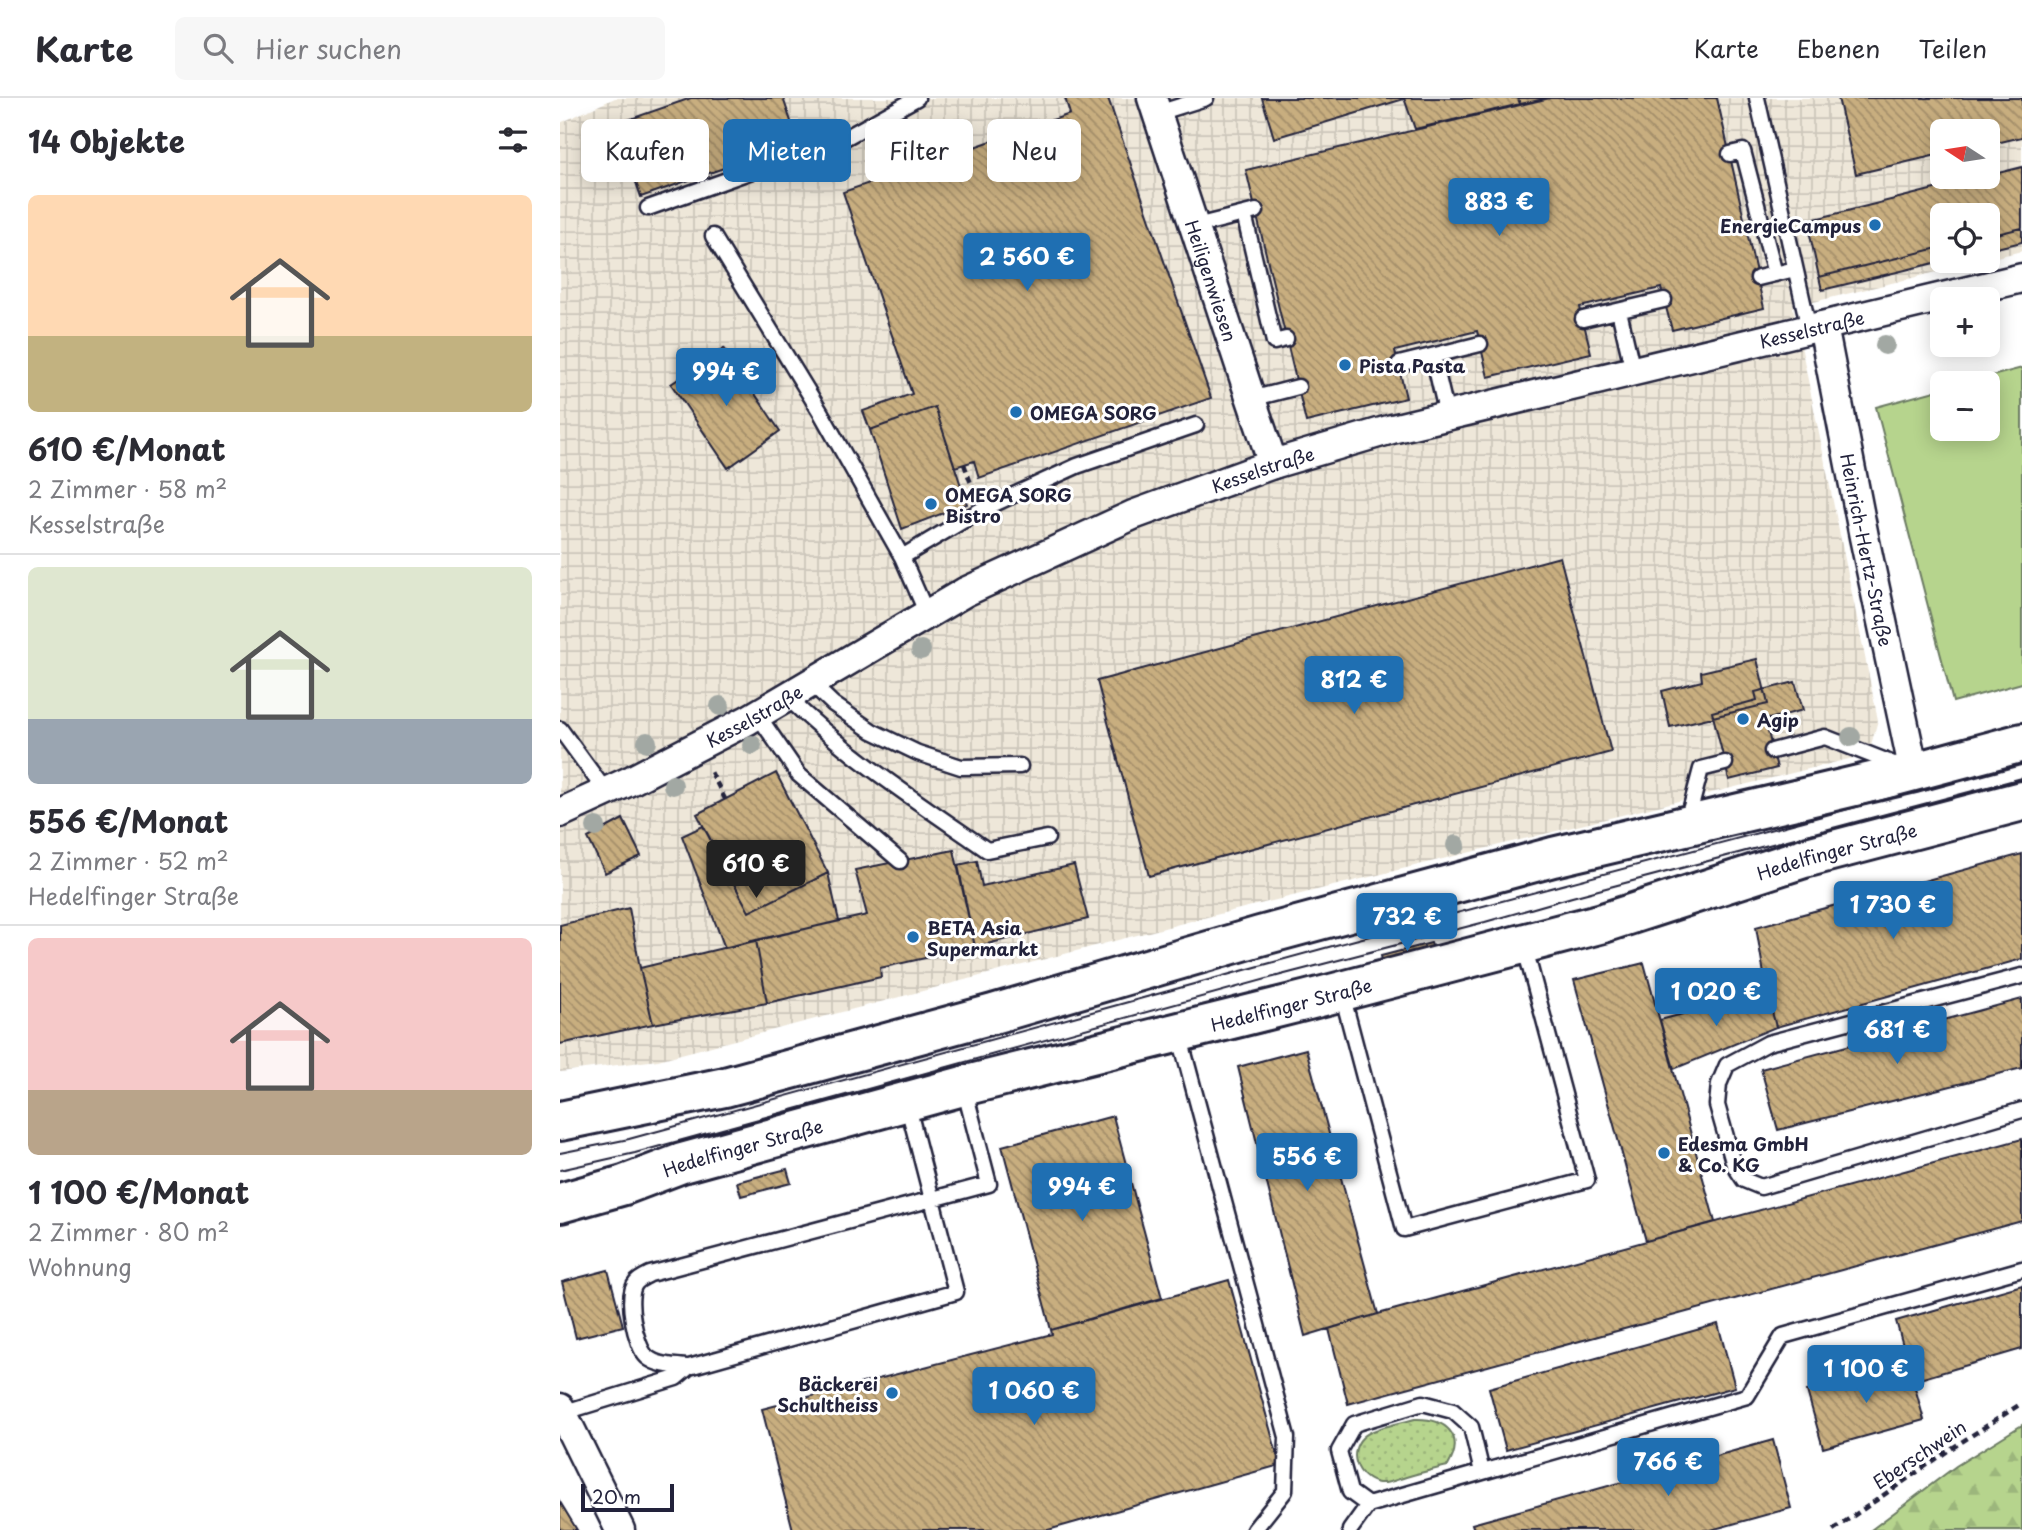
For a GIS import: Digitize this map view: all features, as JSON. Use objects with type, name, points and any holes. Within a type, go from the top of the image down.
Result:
[{"type":"street","name":"Heiligenwiesen","points":[[1155,106],[1273,464]]},
{"type":"street","name":"Kesselstraße","points":[[560,813],[757,714],[965,592],[1133,515],[1273,464],[1392,429],[2022,278]]},
{"type":"street","name":"Heinrich-Hertz-Straße","points":[[1816,327],[1914,772]]},
{"type":"street","points":[[560,1121],[725,1087],[993,1014],[1260,936],[1553,857],[1914,772],[2022,743]]},
{"type":"street","name":"Hedelfinger Straße","points":[[560,1203],[624,1185],[682,1163],[964,1086],[1603,923],[1804,858],[2022,801]]},
{"type":"street","points":[[561,1411],[620,1530]]},
{"type":"lane","points":[[648,208],[845,138],[918,98]]},
{"type":"lane","points":[[1155,106],[1206,98]]},
{"type":"lane","points":[[1757,98],[1795,269],[1816,327]]},
{"type":"lane","points":[[1730,154],[1743,151],[1775,274]]},
{"type":"lane","points":[[1196,226],[1250,213],[1274,342],[1286,339]]},
{"type":"lane","points":[[713,236],[821,413],[902,557],[927,614]]},
{"type":"lane","points":[[1758,278],[1795,269]]},
{"type":"lane","points":[[1583,319],[1664,300]]},
{"type":"lane","points":[[1619,311],[1633,371]]},
{"type":"lane","points":[[1398,364],[1480,344]]},
{"type":"lane","points":[[1433,356],[1447,415]]},
{"type":"lane","points":[[1251,399],[1298,387]]},
{"type":"lane","points":[[902,557],[981,510],[1077,466],[1196,425]]},
{"type":"lane","points":[[811,683],[833,704],[872,731],[918,754],[961,767],[1020,766]]},
{"type":"lane","points":[[786,697],[872,770],[987,850],[1047,838]]},
{"type":"lane","points":[[757,714],[799,775],[900,861]]},
{"type":"lane","points":[[560,729],[606,792]]},
{"type":"lane","points":[[1772,751],[1825,737],[1914,772]]},
{"type":"lane","points":[[1686,825],[1701,769],[1725,763]]},
{"type":"lane","points":[[1341,991],[1405,1229],[1587,1180],[1524,943]]},
{"type":"lane","points":[[2022,976],[1768,1043],[1727,1065],[1718,1084],[1717,1105],[1734,1165],[1744,1180],[1761,1186],[2022,1110]]},
{"type":"lane","points":[[1179,1033],[1287,1437],[1284,1491],[1254,1530]]},
{"type":"lane","points":[[906,1102],[938,1217],[956,1292],[689,1367],[657,1363],[647,1357],[640,1347],[631,1312],[632,1291],[636,1282],[650,1274],[989,1184],[964,1086]]},
{"type":"lane","points":[[1350,1530],[1368,1505],[1747,1396],[1783,1336],[2022,1269]]},
{"type":"lane","points":[[561,1411],[676,1378],[689,1367]]},
{"type":"lane","points":[[1368,1505],[1350,1492],[1339,1451],[1354,1424],[1423,1403],[1453,1411],[1471,1427],[1482,1472]]},
{"type":"path","points":[[711,771],[725,799]]},
{"type":"path","name":"Eberschwein","points":[[1833,1530],[2022,1403]]},
{"type":"shaded area","points":[[615,98],[2022,98],[2022,251],[2000,256],[2000,203],[1930,203],[1930,273],[1933,273],[1793,307],[1878,720],[1871,745],[1864,753],[1853,758],[1187,922],[658,1060],[560,1072],[560,123]]},
{"type":"green space","points":[[2022,368],[2022,683],[1953,702],[1876,407],[1930,392],[1930,441],[2000,441],[2000,374]]},
{"type":"green space","points":[[1415,1419],[1426,1419],[1450,1430],[1455,1445],[1448,1466],[1385,1483],[1368,1479],[1362,1474],[1355,1460],[1355,1452],[1363,1437],[1380,1428]]},
{"type":"green space","points":[[2022,1425],[2022,1530],[1871,1530],[1956,1466]]},
{"type":"building","points":[[691,98],[783,98],[790,119],[723,119],[723,168],[709,173],[709,119],[630,119]]},
{"type":"building","points":[[1065,98],[1108,98],[1211,398],[979,478],[974,461],[955,467],[935,407],[870,430],[863,411],[912,394],[843,192],[872,182],[973,182],[973,147],[987,143],[987,182],[1081,182],[1081,119],[1055,119],[1070,114]]},
{"type":"building","points":[[1262,98],[1404,98],[1404,99],[1274,138]]},
{"type":"building","points":[[1404,98],[1518,98],[1520,104],[1415,129]]},
{"type":"building","points":[[1518,98],[1550,98],[1520,104]]},
{"type":"building","points":[[1550,98],[1717,98],[1764,308],[1672,330],[1661,288],[1580,307],[1591,353],[1488,377],[1477,331],[1395,351],[1406,398],[1306,422],[1246,170]]},
{"type":"building","points":[[1838,98],[2022,98],[2022,137],[2000,142],[2000,119],[1930,119],[1930,157],[1856,174]]},
{"type":"building","name":"EnergieCampus","points":[[2022,167],[2022,228],[2000,233],[2000,203],[1930,203],[1930,250],[1819,277],[1807,221],[1934,189],[2000,189],[2000,173]]},
{"type":"building","points":[[636,182],[684,182],[641,197]]},
{"type":"building","points":[[2022,228],[2022,242],[2000,247],[2000,233]]},
{"type":"building","points":[[1930,250],[1930,264],[1822,290],[1819,277]]},
{"type":"building","points":[[724,348],[780,431],[728,468],[671,384]]},
{"type":"building","points":[[935,407],[967,504],[902,529],[870,430]]},
{"type":"building","points":[[1560,557],[1611,752],[1149,876],[1097,681]]},
{"type":"building","points":[[1757,659],[1768,704],[1670,727],[1662,691],[1702,681],[1701,672]]},
{"type":"building","points":[[1795,682],[1803,710],[1765,720],[1777,768],[1729,780],[1712,712],[1757,700],[1755,692]]},
{"type":"building","points":[[776,773],[828,873],[749,912],[697,814]]},
{"type":"building","points":[[623,819],[641,856],[605,873],[588,838]]},
{"type":"building","points":[[703,826],[749,912],[828,873],[839,921],[725,948],[682,836]]},
{"type":"building","points":[[954,850],[975,947],[880,968],[881,977],[767,1003],[756,940],[867,915],[855,870]]},
{"type":"building","points":[[2022,854],[2022,959],[1776,1027],[1756,927]]},
{"type":"building","points":[[977,861],[982,886],[1074,865],[1088,919],[975,947],[958,865]]},
{"type":"building","points":[[1428,904],[1430,913],[1380,926],[1378,918]]},
{"type":"building","points":[[629,908],[653,1024],[560,1044],[560,925]]},
{"type":"building","points":[[756,940],[767,1003],[653,1024],[640,968]]},
{"type":"building","points":[[1431,943],[1434,951],[1383,964],[1381,956]]},
{"type":"building","points":[[1644,963],[1715,1222],[1646,1241],[1574,980]]},
{"type":"building","points":[[1767,992],[1776,1027],[1674,1069],[1660,1020]]},
{"type":"building","points":[[2022,999],[2022,1068],[1778,1130],[1761,1069]]},
{"type":"building","points":[[1306,1049],[1378,1314],[1305,1336],[1238,1067]]},
{"type":"building","points":[[1113,1116],[1162,1298],[1051,1330],[1002,1146]]},
{"type":"building","points":[[2022,1139],[2022,1221],[1348,1404],[1329,1329]]},
{"type":"building","points":[[787,1169],[791,1183],[741,1196],[737,1182]]},
{"type":"building","points":[[608,1270],[623,1326],[576,1338],[562,1282]]},
{"type":"building","points":[[1229,1280],[1280,1465],[1048,1530],[793,1530],[762,1409],[1052,1334],[1051,1330]]},
{"type":"building","points":[[2022,1285],[2022,1349],[1913,1381],[1896,1321]]},
{"type":"building","points":[[1718,1324],[1735,1387],[1506,1450],[1489,1388]]},
{"type":"building","points":[[1908,1362],[1924,1420],[1823,1448],[1807,1391]]},
{"type":"building","points":[[1773,1440],[1791,1508],[1711,1530],[1474,1530],[1472,1524]]},
{"type":"building","points":[[560,1502],[577,1530],[560,1530]]},
{"type":"tram line","points":[[560,1153],[629,1139],[1336,945],[2022,763]]},
{"type":"tram line","points":[[560,1170],[635,1153],[1281,975],[2022,778]]},
{"type":"place","name":"EnergieCampus","points":[[1875,225]]},
{"type":"place","name":"Pista Pasta","points":[[1345,365]]},
{"type":"place","name":"OMEGA SORG","points":[[1016,412]]},
{"type":"place","name":"OMEGA SORG Bistro","points":[[931,504]]},
{"type":"place","name":"Agip","points":[[1743,719]]},
{"type":"place","name":"BETA Asia Supermarkt","points":[[913,937]]},
{"type":"place","name":"Edesma GmbH & Co. KG","points":[[1664,1153]]},
{"type":"place","name":"Bäckerei Schultheiss","points":[[892,1393]]}]
